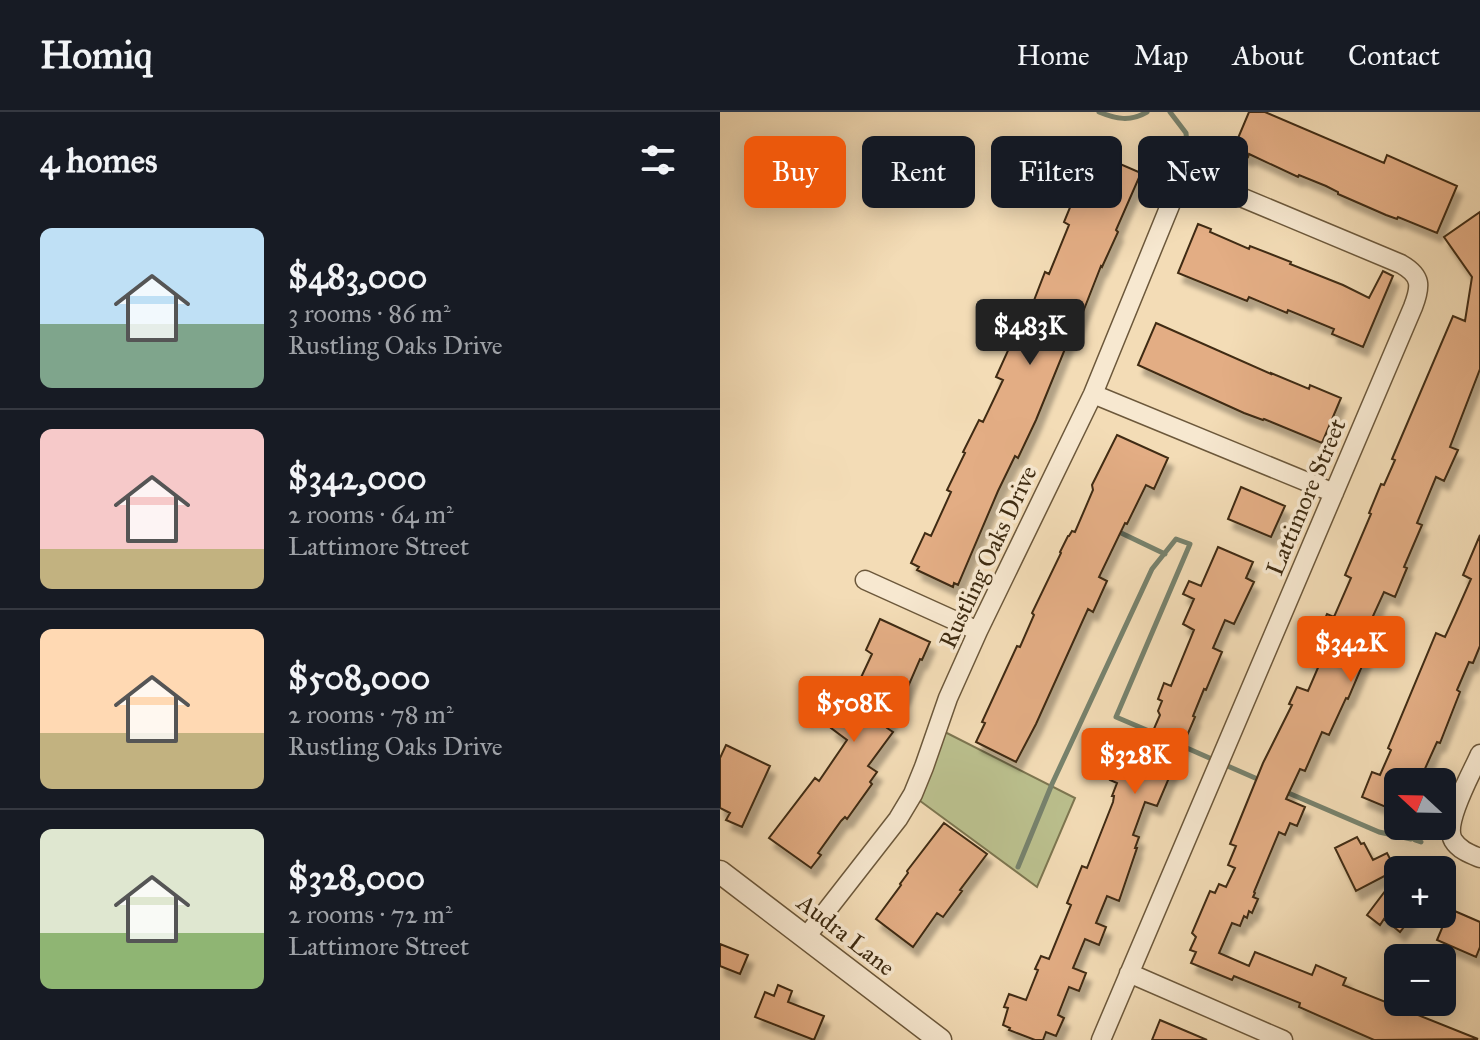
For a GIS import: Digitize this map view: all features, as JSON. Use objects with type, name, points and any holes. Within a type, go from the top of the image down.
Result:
[{"type":"street","name":"Rustling Oaks Drive","points":[[806,937],[898,819],[912,795],[978,631],[1093,394],[1171,203],[1182,189],[1198,183],[1212,185],[1409,268],[1418,280]]},
{"type":"street","name":"Lattimore Street","points":[[1101,1040],[1417,298],[1418,280]]},
{"type":"street","points":[[1093,394],[1334,493]]},
{"type":"street","points":[[865,580],[978,631]]},
{"type":"street","points":[[1480,754],[1452,818],[1450,832],[1455,844],[1480,858]]},
{"type":"street","name":"Audra Lane","points":[[720,872],[940,1040]]},
{"type":"street","points":[[1129,973],[1283,1040]]},
{"type":"green space","points":[[937,728],[1075,798],[1037,887],[912,795]]},
{"type":"building","points":[[1249,112],[1265,112],[1384,163],[1387,155],[1457,186],[1437,233],[1386,215],[1249,154],[1248,157],[1248,136],[1239,136]]},
{"type":"building","points":[[1122,165],[1138,172],[1138,180],[1116,230],[1118,232],[1072,340],[1069,339],[1018,458],[1015,456],[998,491],[958,585],[954,583],[953,587],[917,570],[919,567],[911,563],[925,533],[931,536],[951,492],[947,490],[963,452],[979,420],[983,422],[1003,380],[996,377],[1010,346],[1016,349],[1045,272],[1049,274],[1069,225],[1064,222],[1070,208],[1122,208]]},
{"type":"building","points":[[1480,212],[1480,369],[1450,447],[1458,450],[1444,481],[1436,477],[1417,523],[1422,525],[1395,597],[1384,592],[1368,627],[1377,631],[1348,699],[1329,735],[1322,732],[1305,771],[1300,769],[1286,799],[1305,807],[1297,826],[1290,823],[1285,835],[1279,832],[1254,892],[1253,897],[1258,899],[1252,913],[1249,911],[1247,918],[1244,916],[1240,926],[1232,923],[1219,953],[1249,966],[1255,952],[1312,975],[1316,965],[1346,978],[1343,985],[1384,1001],[1384,1016],[1420,1016],[1478,1039],[1374,1040],[1299,1007],[1300,1003],[1234,976],[1232,980],[1191,963],[1196,952],[1190,950],[1196,937],[1192,933],[1210,891],[1215,893],[1219,884],[1226,887],[1235,868],[1228,865],[1236,846],[1230,844],[1263,763],[1292,705],[1289,704],[1297,687],[1308,691],[1320,663],[1308,658],[1327,614],[1334,617],[1351,578],[1345,575],[1369,513],[1395,460],[1392,459],[1453,316],[1465,321],[1472,277],[1444,237]]},
{"type":"building","points":[[1198,224],[1249,249],[1250,246],[1291,262],[1369,298],[1383,271],[1393,276],[1363,347],[1332,334],[1334,329],[1288,310],[1287,313],[1249,297],[1247,301],[1178,273]]},
{"type":"building","points":[[1156,323],[1271,374],[1341,398],[1322,443],[1244,413],[1138,365]]},
{"type":"building","points":[[1117,435],[1168,458],[1154,489],[1146,485],[1125,523],[1099,577],[1107,581],[1093,612],[1088,609],[1016,762],[976,742],[985,723],[982,722],[1017,646],[1020,647],[1060,552],[1068,536],[1075,532],[1093,490],[1092,485]]},
{"type":"building","points":[[1241,487],[1285,506],[1271,537],[1228,519]]},
{"type":"building","points":[[1480,535],[1480,646],[1473,663],[1469,662],[1440,743],[1437,742],[1425,768],[1384,768],[1384,806],[1362,797],[1372,772],[1380,775],[1391,750],[1388,748],[1436,633],[1445,637],[1471,579],[1463,575]]},
{"type":"building","points":[[1218,547],[1253,562],[1246,578],[1254,582],[1234,624],[1225,620],[1213,648],[1222,652],[1157,806],[1145,802],[1133,835],[1139,837],[1137,848],[1119,901],[1107,896],[1096,923],[1106,927],[1099,945],[1085,939],[1073,968],[1086,973],[1079,991],[1069,987],[1058,1015],[1064,1018],[1056,1036],[1046,1032],[1043,1040],[1035,1040],[1009,1030],[1003,1025],[1008,1008],[1004,1007],[1009,994],[1026,1000],[1041,956],[1049,959],[1071,905],[1067,903],[1082,866],[1087,868],[1113,802],[1117,783],[1110,780],[1131,730],[1150,738],[1160,715],[1158,711],[1162,701],[1158,699],[1164,683],[1171,686],[1194,630],[1183,624],[1194,599],[1183,594],[1189,581],[1201,586]]},
{"type":"building","points":[[880,619],[930,642],[887,728],[893,732],[868,766],[877,772],[870,782],[872,784],[847,819],[845,817],[841,821],[811,868],[769,838],[815,778],[819,781],[847,740],[831,728],[850,701],[872,654],[866,650]]},
{"type":"building","points":[[726,745],[770,766],[742,827],[726,820],[730,813],[720,808],[720,758]]},
{"type":"building","points":[[944,823],[987,854],[943,917],[937,913],[913,947],[876,919],[901,885],[907,871]]},
{"type":"building","points":[[1357,837],[1373,860],[1387,853],[1389,856],[1384,856],[1384,876],[1356,891],[1335,848]]},
{"type":"building","points":[[1384,893],[1384,919],[1380,925],[1367,915]]},
{"type":"building","points":[[1456,912],[1480,922],[1480,947],[1476,957],[1456,948],[1456,944],[1437,940],[1442,928],[1456,928]]},
{"type":"building","points":[[720,944],[748,955],[740,974],[720,966]]},
{"type":"building","points":[[778,985],[792,991],[788,1002],[824,1016],[814,1040],[755,1017],[765,992],[774,996]]},
{"type":"building","points":[[1160,1020],[1207,1040],[1152,1040]]},
{"type":"waterway","points":[[1099,112],[1123,118],[1147,112]]},
{"type":"waterway","points":[[1170,112],[1186,136]]},
{"type":"waterway","points":[[1117,531],[1165,554]]},
{"type":"waterway","points":[[1018,867],[1052,784],[1152,569],[1176,539],[1190,544],[1116,717],[1156,734]]},
{"type":"waterway","points":[[1180,745],[1214,760]]},
{"type":"waterway","points":[[1223,764],[1262,781]]},
{"type":"waterway","points":[[1286,792],[1384,833]]},
{"type":"waterway","points":[[1415,840],[1421,842]]}]
